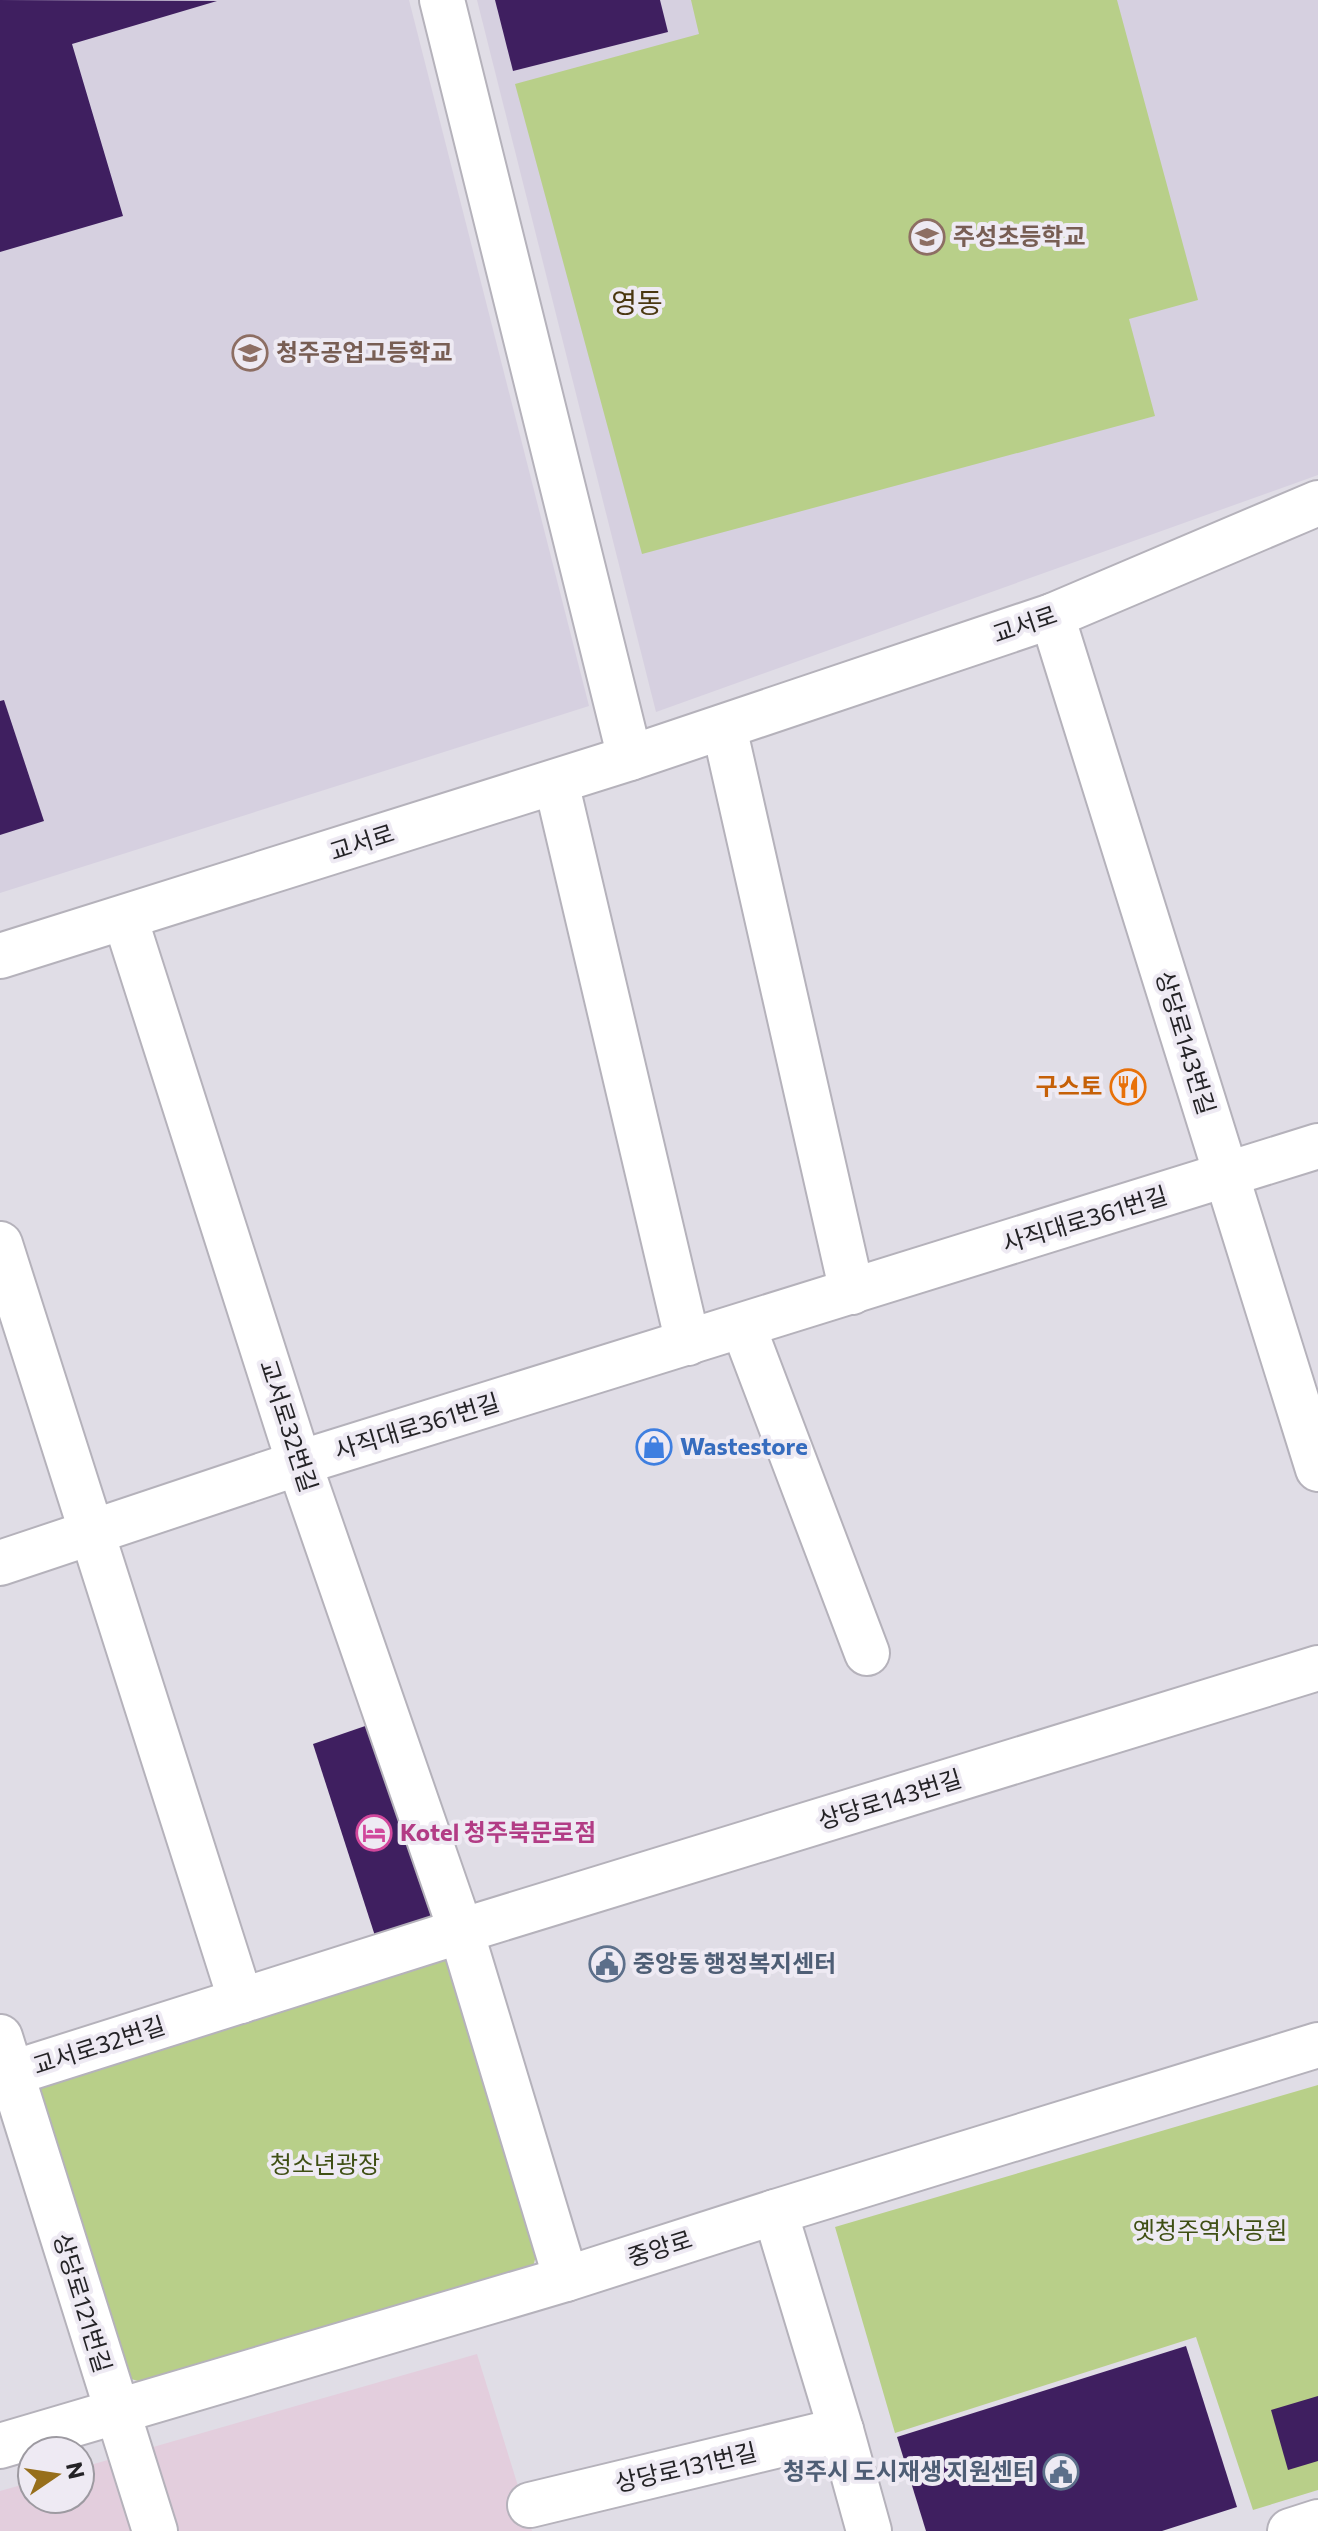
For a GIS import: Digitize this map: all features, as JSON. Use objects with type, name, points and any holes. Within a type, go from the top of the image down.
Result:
[{"type":"street","points":[[442,0],[630,758]]},
{"type":"street","name":"교서로","points":[[0,956],[556,782],[1052,616],[1318,503]]},
{"type":"street","name":"상당로143번길","points":[[1052,616],[1318,1469]]},
{"type":"street","points":[[724,727],[852,1292]]},
{"type":"street","points":[[556,782],[688,1343]]},
{"type":"street","name":"교서로32번길","points":[[125,918],[299,1463],[461,1931],[566,2279]]},
{"type":"street","name":"사직대로361번길","points":[[0,1563],[299,1463],[1318,1146]]},
{"type":"street","points":[[6,1263],[241,2001]]},
{"type":"street","points":[[743,1326],[867,1653]]},
{"type":"street","name":"상당로143번길","points":[[461,1931],[1318,1668]]},
{"type":"street","name":"교서로32번길","points":[[4,2063],[241,2001],[461,1931]]},
{"type":"street","name":"중앙로","points":[[0,2446],[566,2279],[1318,2045]]},
{"type":"street","name":"상당로121번길","points":[[4,2063],[155,2531]]},
{"type":"street","points":[[775,2212],[869,2531]]},
{"type":"street","name":"상당로131번길","points":[[530,2505],[841,2430]]},
{"type":"street","points":[[1290,2531],[1318,2522]]},
{"type":"shaded area","name":"청주공업고등학교","points":[[0,0],[409,0],[589,706],[0,893]]},
{"type":"shaded area","name":"주성초등학교","points":[[477,0],[1318,0],[1318,475],[656,712]]},
{"type":"shaded area","points":[[477,2354],[532,2531],[0,2531],[0,2491],[16,2486],[16,2515],[96,2515],[96,2463]]},
{"type":"green space","name":"주성초등학교","points":[[691,0],[1117,0],[1198,300],[1129,319],[1155,416],[642,554],[515,84],[699,34]]},
{"type":"green space","name":"청소년광장","points":[[454,1945],[541,2238],[529,2281],[177,2392],[124,2377],[22,2082]]},
{"type":"green space","name":"옛청주역사공원","points":[[1318,2085],[1318,2490],[1253,2510],[1196,2337],[895,2433],[835,2227]]},
{"type":"building","points":[[0,0],[217,1],[72,44],[123,216],[0,252]]},
{"type":"building","points":[[495,0],[660,0],[668,32],[513,71]]},
{"type":"building","points":[[4,700],[44,821],[0,835],[0,701]]},
{"type":"building","name":"Kotel 청주북문로점","points":[[371,1724],[435,1923],[376,1939],[313,1744]]},
{"type":"building","points":[[1186,2346],[1237,2507],[1162,2531],[926,2531],[897,2437]]},
{"type":"building","points":[[1318,2396],[1318,2461],[1288,2470],[1271,2410]]},
{"type":"place","name":"주성초등학교","points":[[927,237]]},
{"type":"place","name":"청주공업고등학교","points":[[250,353]]},
{"type":"place","name":"구스토","points":[[1128,1087]]},
{"type":"place","name":"Wastestore","points":[[654,1447]]},
{"type":"place","name":"Kotel 청주북문로점","points":[[374,1833]]},
{"type":"place","name":"중앙동 행정복지센터","points":[[607,1964]]},
{"type":"place","name":"청주시 도시재생 지원센터","points":[[1061,2472]]},
{"type":"district","name":"영동","points":[[637,303]]}]
